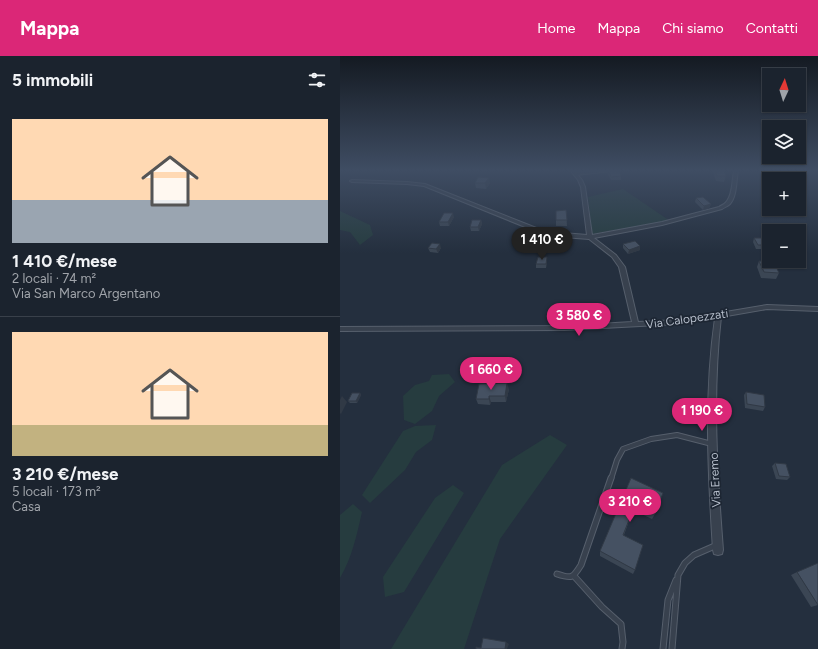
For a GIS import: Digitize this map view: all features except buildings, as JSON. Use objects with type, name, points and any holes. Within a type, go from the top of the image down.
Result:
[{"type":"street","points":[[457,198],[537,230],[590,237],[691,218],[722,208],[730,201],[731,198]]},
{"type":"street","points":[[584,198],[590,237],[614,256],[622,267],[636,325]]},
{"type":"street","name":"Via Calopezzati","points":[[340,329],[528,329],[636,325],[678,322],[766,307],[785,306],[818,309]]},
{"type":"street","name":"Via Eremo","points":[[718,316],[711,386],[718,547]]},
{"type":"lane","points":[[557,574],[568,578],[574,576],[581,565],[617,460],[623,449],[652,439],[677,435],[713,445]]},
{"type":"lane","points":[[663,649],[668,600],[678,575],[685,563],[694,555],[718,547]]},
{"type":"lane","points":[[672,649],[678,575]]},
{"type":"lane","points":[[574,576],[621,624],[623,642],[622,649]]},
{"type":"green space","points":[[588,198],[636,198],[670,221],[592,234]]},
{"type":"green space","points":[[340,211],[370,225],[373,235],[360,245],[350,232],[340,230]]},
{"type":"green space","points":[[449,374],[455,382],[439,396],[432,411],[415,424],[404,420],[403,396],[415,385],[429,381],[432,375]]},
{"type":"green space","points":[[436,425],[432,440],[416,452],[405,470],[370,503],[362,495],[403,431],[415,426]]},
{"type":"green space","points":[[550,435],[567,445],[500,539],[464,649],[391,649],[502,465]]},
{"type":"green space","points":[[453,485],[464,493],[404,592],[385,597],[383,577],[435,498]]},
{"type":"green space","points":[[353,504],[362,512],[351,554],[340,578],[340,515]]}]
